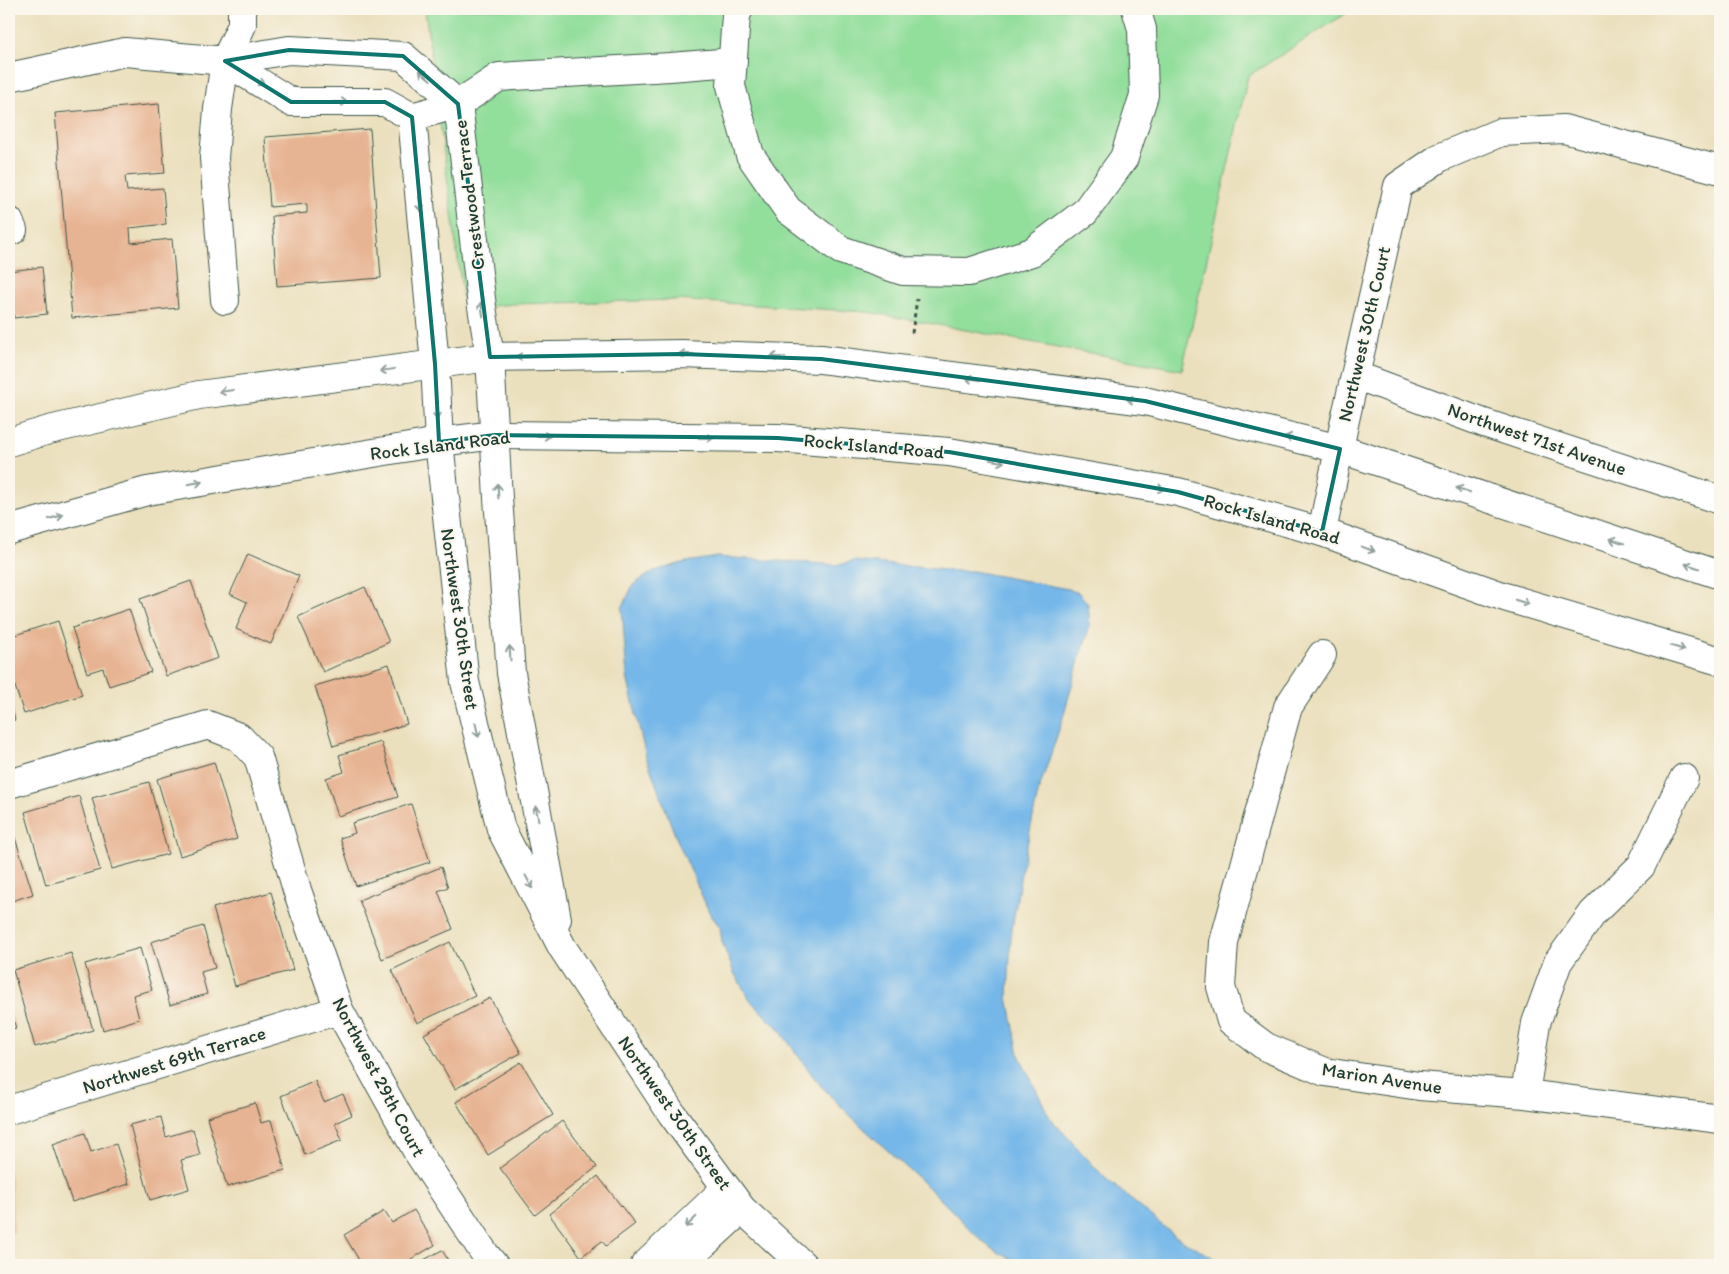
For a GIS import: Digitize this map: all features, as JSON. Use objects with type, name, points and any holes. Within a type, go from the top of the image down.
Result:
[{"type":"street","points":[[225,300],[214,158],[218,109],[226,61],[242,25],[242,9]]},
{"type":"street","points":[[738,9],[731,86],[750,155],[788,210],[840,250],[903,271],[969,272],[1032,252],[1086,212],[1124,158],[1144,95],[1142,29],[1136,9]]},
{"type":"street","name":"Crestwood Terrace","points":[[9,77],[125,52],[226,61],[289,50],[403,56],[458,104],[482,307],[490,357]]},
{"type":"street","name":"Crestwood Terrace","points":[[226,61],[291,102],[385,102],[412,117]]},
{"type":"street","points":[[435,364],[412,117],[458,104],[499,77],[670,68],[733,62]]},
{"type":"street","name":"Northwest 30th Court","points":[[1322,532],[1398,186],[1439,158],[1501,132],[1564,129],[1720,170]]},
{"type":"street","points":[[9,442],[49,430],[199,395],[490,357],[682,354],[821,359],[1145,401],[1340,450],[1720,575]]},
{"type":"street","name":"Northwest 30th Street","points":[[490,357],[511,672],[562,947]]},
{"type":"street","name":"Northwest 30th Street","points":[[435,364],[439,442],[465,682],[500,829],[562,947],[672,1114],[734,1198],[803,1265]]},
{"type":"street","name":"Northwest 71st Avenue","points":[[1355,375],[1484,422],[1720,500]]},
{"type":"street","name":"Rock Island Road","points":[[9,530],[147,491],[439,442],[495,436],[778,438],[949,452],[1178,492],[1322,532],[1505,597],[1720,661]]},
{"type":"street","name":"Marion Avenue","points":[[1322,654],[1288,707],[1224,942],[1221,987],[1231,1021],[1266,1047],[1325,1072],[1419,1086],[1525,1094],[1720,1119]]},
{"type":"street","name":"Northwest 29th Court","points":[[9,784],[208,725],[239,737],[258,757],[296,890],[339,1010],[417,1151],[494,1265]]},
{"type":"street","points":[[1525,1094],[1536,1024],[1558,962],[1593,913],[1640,866],[1684,778]]},
{"type":"street","name":"Northwest 69th Terrace","points":[[9,1110],[339,1010]]},
{"type":"street","points":[[645,1265],[734,1198]]},
{"type":"street","points":[[681,1265],[734,1198]]},
{"type":"path","points":[[912,333],[917,297]]},
{"type":"highlighted area","points":[[289,50],[403,56],[458,104],[490,357],[682,354],[821,359],[1145,401],[1340,449],[1322,532],[1178,492],[949,452],[778,438],[495,435],[439,442],[435,364],[412,117],[385,102],[291,102],[225,61]]},
{"type":"green space","points":[[425,9],[1353,9],[1248,76],[1182,370],[868,312],[676,300],[513,304],[482,307],[464,305]]},
{"type":"water","points":[[718,557],[839,565],[854,561],[955,571],[973,571],[1068,589],[1079,593],[1088,604],[1090,626],[1061,724],[1039,789],[1021,873],[1011,935],[1008,997],[1019,1055],[1050,1118],[1104,1177],[1175,1236],[1226,1265],[1024,1265],[996,1251],[985,1244],[822,1087],[779,1028],[751,1001],[734,973],[722,942],[720,927],[710,914],[675,835],[646,757],[627,677],[622,608],[633,585],[654,571],[686,562]]},
{"type":"building","points":[[159,104],[165,173],[125,176],[127,191],[163,188],[166,224],[130,228],[131,243],[172,239],[178,308],[72,318],[55,113]]},
{"type":"building","points":[[370,129],[381,278],[277,286],[272,216],[307,213],[307,204],[270,207],[265,137]]},
{"type":"building","points":[[42,267],[47,314],[14,318],[9,271]]},
{"type":"building","points":[[248,554],[299,576],[271,644],[236,629],[247,602],[230,594]]},
{"type":"building","points":[[191,581],[218,658],[166,676],[140,599]]},
{"type":"building","points":[[365,587],[389,642],[323,672],[298,617]]},
{"type":"building","points":[[129,609],[151,672],[109,686],[103,668],[87,673],[72,628]]},
{"type":"building","points":[[58,621],[82,695],[24,714],[9,668],[9,637]]},
{"type":"building","points":[[389,664],[407,724],[333,746],[315,686]]},
{"type":"building","points":[[9,700],[15,720],[9,722]]},
{"type":"building","points":[[381,742],[398,797],[338,816],[326,778],[344,772],[339,755]]},
{"type":"building","points":[[214,762],[237,839],[180,856],[157,779]]},
{"type":"building","points":[[149,782],[168,854],[112,869],[92,798]]},
{"type":"building","points":[[79,796],[100,870],[46,885],[25,812]]},
{"type":"building","points":[[411,804],[430,862],[356,886],[340,838],[355,833],[352,823]]},
{"type":"building","points":[[9,819],[33,894],[9,902]]},
{"type":"building","points":[[441,867],[448,887],[438,891],[453,929],[382,959],[359,900]]},
{"type":"building","points":[[271,892],[293,970],[235,986],[213,908]]},
{"type":"building","points":[[203,926],[215,968],[201,972],[207,994],[170,1005],[151,942]]},
{"type":"building","points":[[450,942],[475,996],[417,1023],[392,970]]},
{"type":"building","points":[[140,948],[152,990],[133,995],[139,1019],[103,1030],[85,964]]},
{"type":"building","points":[[71,953],[93,1030],[35,1047],[13,970]]},
{"type":"building","points":[[490,998],[521,1053],[455,1089],[424,1034]]},
{"type":"building","points":[[9,1008],[16,1028],[9,1030]]},
{"type":"building","points":[[521,1062],[553,1115],[488,1155],[456,1102]]},
{"type":"building","points":[[315,1081],[324,1102],[343,1094],[352,1115],[335,1123],[342,1140],[305,1155],[281,1096]]},
{"type":"building","points":[[255,1103],[261,1123],[271,1120],[285,1170],[227,1187],[207,1117]]},
{"type":"building","points":[[161,1117],[166,1137],[193,1129],[200,1155],[181,1160],[189,1189],[150,1200],[130,1125]]},
{"type":"building","points":[[562,1121],[597,1167],[535,1215],[500,1168]]},
{"type":"building","points":[[85,1133],[91,1152],[116,1144],[129,1184],[72,1202],[53,1144]]},
{"type":"building","points":[[10,1172],[14,1233],[9,1233]]},
{"type":"building","points":[[598,1176],[635,1224],[606,1246],[602,1241],[581,1257],[549,1214]]},
{"type":"building","points":[[414,1210],[435,1245],[401,1265],[362,1265],[344,1235],[384,1211],[392,1223]]},
{"type":"building","points":[[442,1250],[451,1265],[415,1265]]}]
